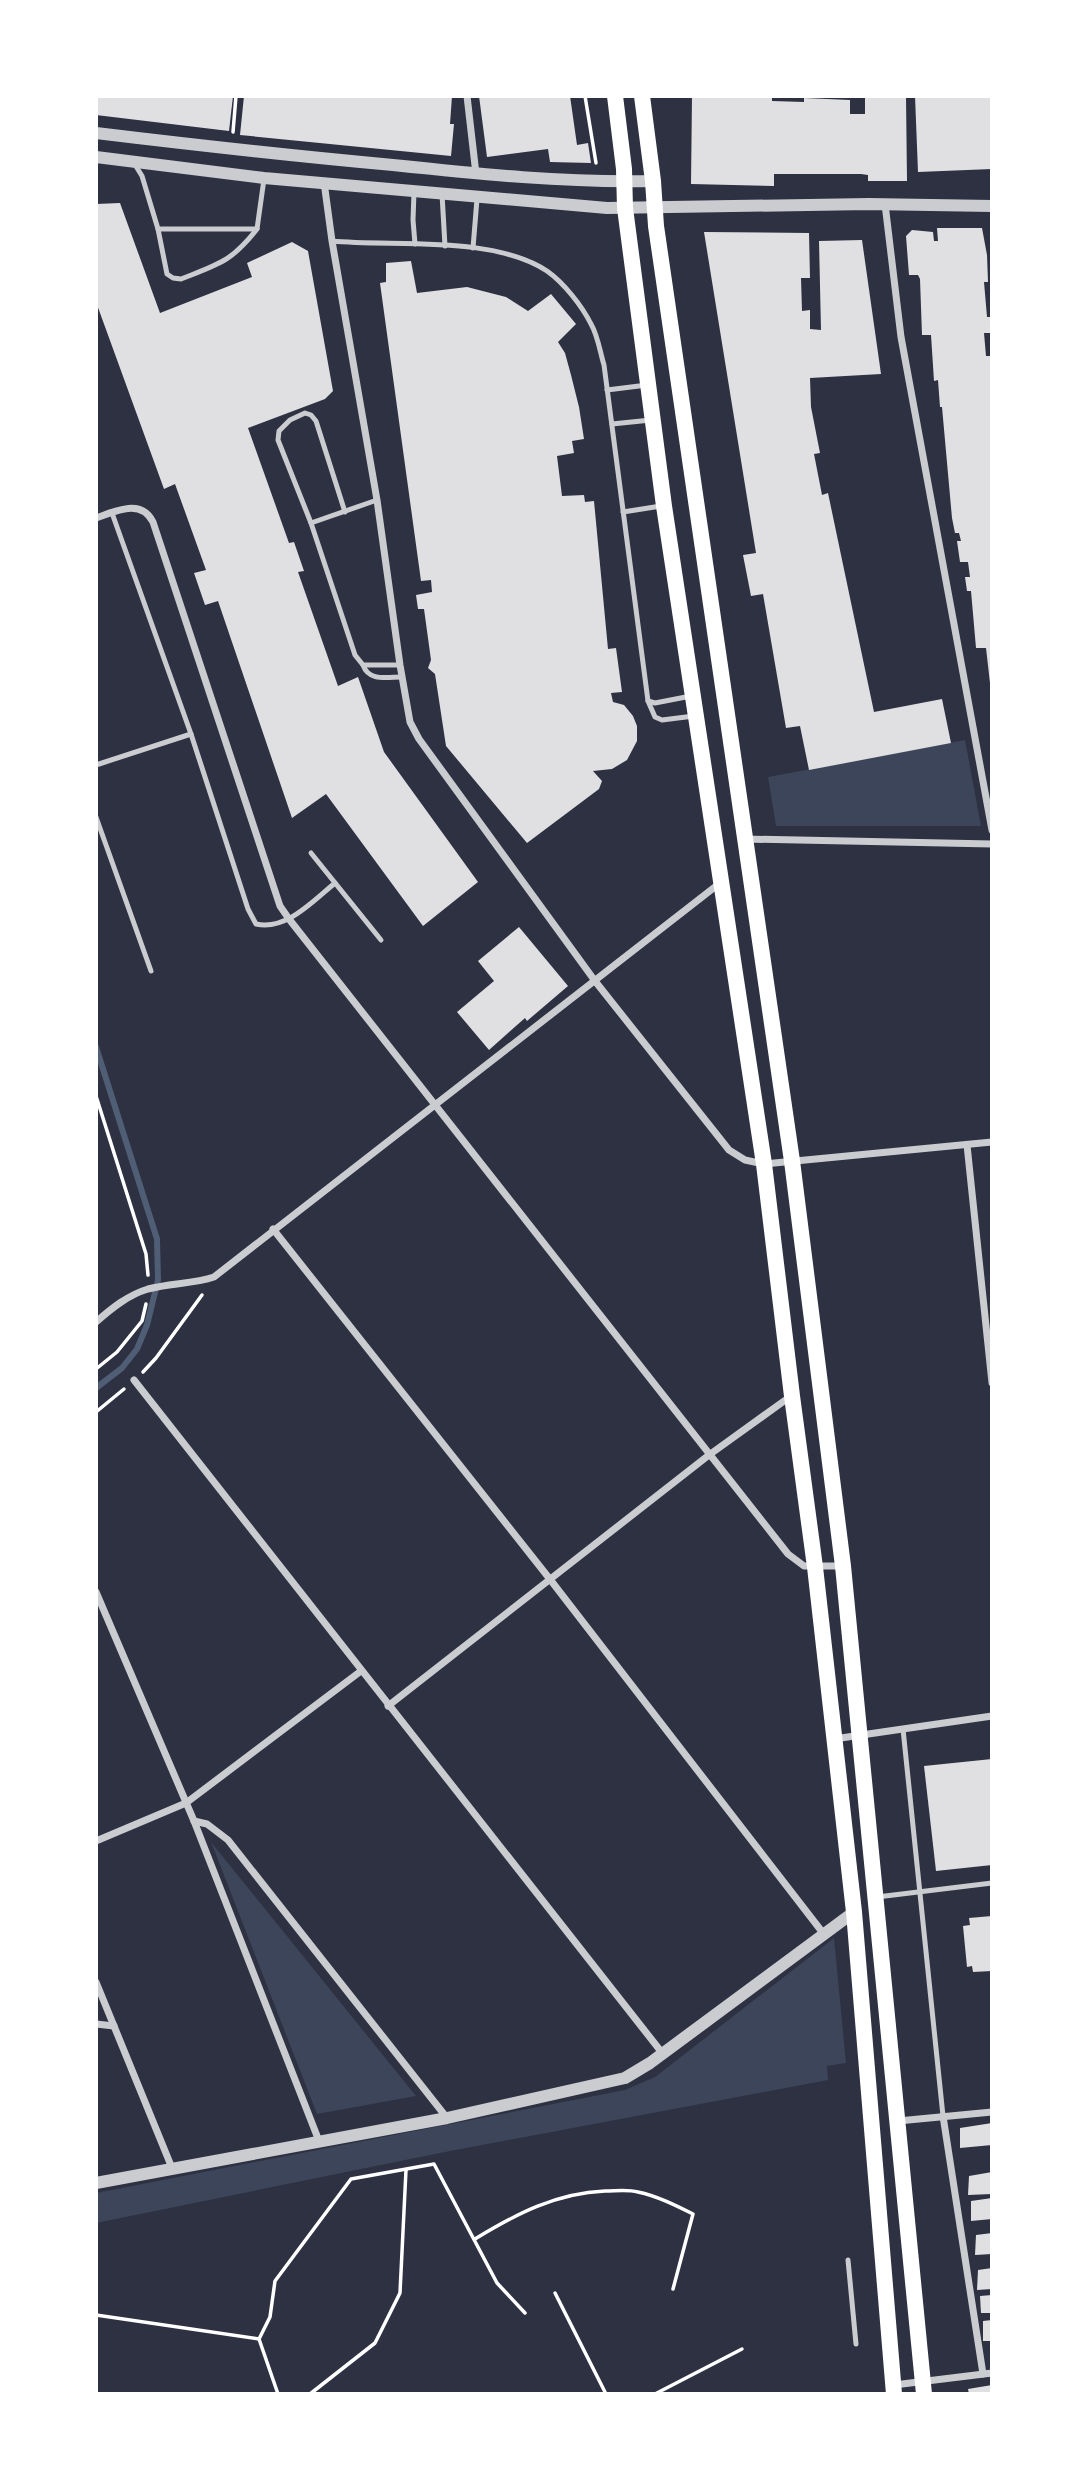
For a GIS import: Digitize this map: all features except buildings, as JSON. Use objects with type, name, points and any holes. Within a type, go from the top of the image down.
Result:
[{"type":"highway","points":[[615,96],[625,182],[625,208],[664,506],[764,1164],[815,1567],[854,1912],[894,2389]]},
{"type":"highway","points":[[642,96],[744,839],[792,1161],[843,1566],[924,2388]]},
{"type":"street","points":[[467,96],[476,174]]},
{"type":"street","points":[[96,133],[231,150],[476,174],[625,182],[653,181]]},
{"type":"street","points":[[96,157],[264,178],[477,198],[625,208],[885,204],[992,206]]},
{"type":"street","points":[[324,182],[377,500],[402,677],[410,722],[419,739],[595,981],[729,1150],[745,1160],[764,1164],[992,1142]]},
{"type":"street","points":[[885,204],[901,337],[992,830]]},
{"type":"street","points":[[96,518],[136,508],[149,514],[153,522],[280,906],[289,919],[788,1554],[804,1566],[843,1566]]},
{"type":"street","points":[[744,839],[992,844]]},
{"type":"street","points":[[96,1322],[121,1301],[151,1289],[203,1281],[214,1276],[721,883]]},
{"type":"street","points":[[967,1145],[992,1383]]},
{"type":"street","points":[[272,1230],[550,1578],[823,1933]]},
{"type":"street","points":[[134,1380],[663,2054]]},
{"type":"street","points":[[388,1706],[709,1455],[792,1396]]},
{"type":"street","points":[[96,1592],[194,1821],[319,2141]]},
{"type":"street","points":[[96,1841],[186,1803],[360,1671]]},
{"type":"street","points":[[834,1739],[992,1716]]},
{"type":"street","points":[[194,1821],[207,1824],[228,1840],[447,2118]]},
{"type":"street","points":[[96,2183],[447,2118],[615,2081],[637,2072],[663,2054],[854,1912]]},
{"type":"street","points":[[96,1982],[172,2168]]},
{"type":"street","points":[[96,2024],[114,2026]]},
{"type":"street","points":[[898,2121],[992,2112]]},
{"type":"street","points":[[943,2116],[982,2374]]},
{"type":"street","points":[[894,2389],[924,2388],[992,2373]]},
{"type":"lane","points":[[132,161],[142,176],[158,229],[167,274],[173,278],[181,279],[229,260],[241,250],[257,229],[264,178]]},
{"type":"lane","points":[[414,192],[412,220],[415,244]]},
{"type":"lane","points":[[442,194],[445,246]]},
{"type":"lane","points":[[473,248],[477,198]]},
{"type":"lane","points":[[158,229],[257,229]]},
{"type":"lane","points":[[332,241],[473,248],[512,256],[547,271],[571,295],[592,325],[604,365],[648,701],[655,717],[662,720],[697,716]]},
{"type":"lane","points":[[607,390],[650,385]]},
{"type":"lane","points":[[345,512],[316,421],[311,415],[305,414],[283,425],[278,440],[311,523],[355,655],[366,673],[372,677],[402,677]]},
{"type":"lane","points":[[612,424],[654,420]]},
{"type":"lane","points":[[311,523],[377,500]]},
{"type":"lane","points":[[623,512],[664,506]]},
{"type":"lane","points":[[112,513],[191,734],[248,909],[256,924],[268,927],[289,919],[335,883]]},
{"type":"lane","points":[[363,665],[400,665]]},
{"type":"lane","points":[[648,701],[656,703],[694,696]]},
{"type":"lane","points":[[96,765],[191,734]]},
{"type":"lane","points":[[96,817],[150,971]]},
{"type":"lane","points":[[311,853],[381,940]]},
{"type":"lane","points":[[903,1729],[943,2116]]},
{"type":"lane","points":[[877,1897],[992,1883]]},
{"type":"lane","points":[[848,2260],[856,2344]]},
{"type":"path","points":[[231,150],[236,96]]},
{"type":"path","points":[[585,96],[597,170]]},
{"type":"path","points":[[96,1096],[146,1254],[151,1289],[142,1321],[117,1352],[96,1369]]},
{"type":"path","points":[[96,1412],[134,1380],[164,1348],[214,1276]]},
{"type":"path","points":[[278,2394],[259,2339],[270,2317],[275,2281],[351,2179],[434,2164],[497,2283],[526,2313]]},
{"type":"path","points":[[310,2394],[375,2343],[400,2293],[406,2170]]},
{"type":"path","points":[[475,2239],[515,2214],[544,2202],[594,2192],[635,2191],[663,2199],[693,2214],[673,2289]]},
{"type":"path","points":[[555,2293],[606,2394]]},
{"type":"path","points":[[96,2315],[259,2339]]},
{"type":"path","points":[[654,2394],[742,2349]]},
{"type":"shaded area","points":[[965,740],[981,826],[776,826],[768,777]]},
{"type":"shaded area","points":[[211,1842],[416,2096],[317,2114]]},
{"type":"shaded area","points":[[834,1938],[846,2063],[827,2066],[828,2080],[440,2153],[96,2223],[96,2193],[625,2090],[655,2077]]},
{"type":"waterway","points":[[96,1047],[157,1239],[158,1280],[147,1325],[137,1349],[122,1368],[96,1388]]}]
